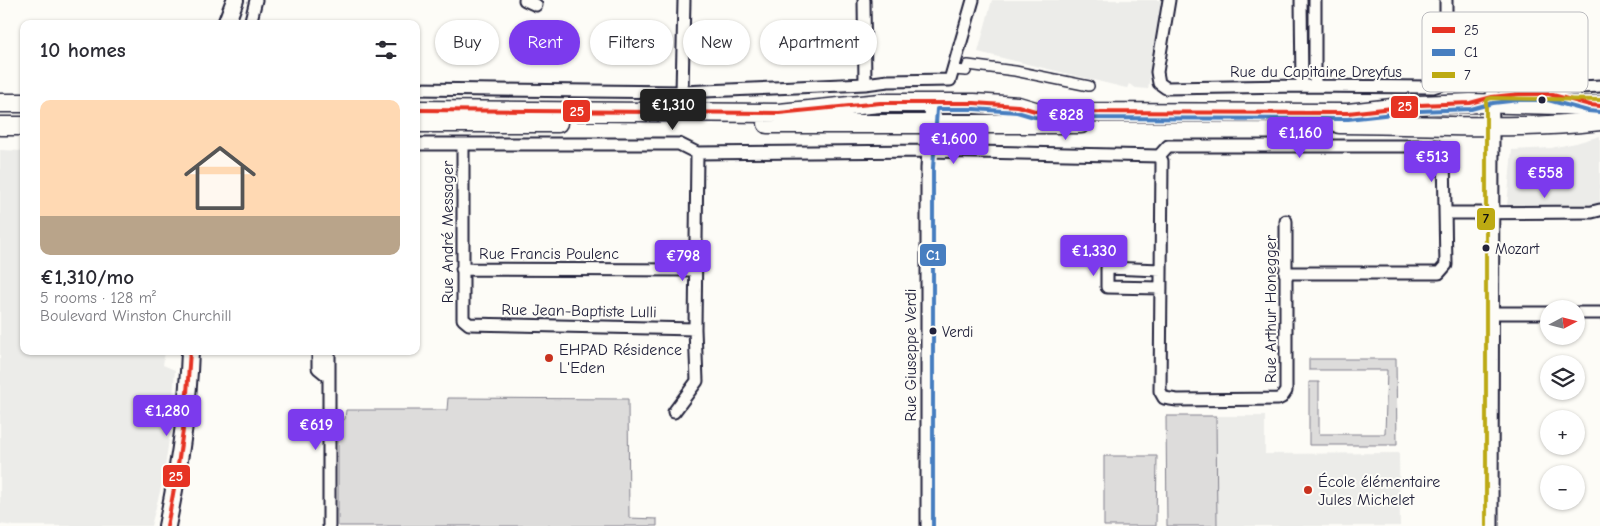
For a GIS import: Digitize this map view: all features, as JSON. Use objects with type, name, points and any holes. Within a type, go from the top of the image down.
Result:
[{"type":"main road","points":[[227,20],[234,2]]},
{"type":"main road","points":[[232,20],[234,2]]},
{"type":"main road","points":[[0,103],[20,102]]},
{"type":"main road","points":[[420,110],[779,113],[880,103],[983,103],[1018,106],[1035,111],[1060,112],[1348,113],[1419,105],[1470,103],[1600,106]]},
{"type":"main road","points":[[420,123],[1385,124],[1493,126],[1561,125],[1600,121]]},
{"type":"main road","points":[[0,126],[20,126]]},
{"type":"main road","points":[[167,526],[184,434],[190,355]]},
{"type":"street","points":[[251,20],[256,0]]},
{"type":"street","points":[[525,0],[536,4]]},
{"type":"street","points":[[682,92],[684,0]]},
{"type":"street","points":[[864,0],[865,84]]},
{"type":"street","points":[[420,89],[682,92],[865,84],[888,81],[950,80],[973,0]]},
{"type":"street","name":"Rue du Capitaine Dreyfus","points":[[1169,0],[1157,72],[1159,83],[1166,88],[1422,87]]},
{"type":"street","points":[[1301,0],[1302,86]]},
{"type":"street","points":[[1315,0],[1315,86]]},
{"type":"street","points":[[954,70],[966,71],[968,65],[1015,71],[1089,86]]},
{"type":"street","points":[[1492,92],[1492,526]]},
{"type":"street","name":"Rue Giuseppe Verdi","points":[[926,526],[926,277],[928,151],[931,103]]},
{"type":"street","points":[[420,144],[679,144],[697,153],[928,151],[1159,156],[1168,146],[1436,146],[1441,149],[1444,153],[1446,266],[1439,273],[1285,273]]},
{"type":"street","name":"Rue André Messager","points":[[463,144],[463,319]]},
{"type":"street","points":[[674,412],[697,381],[695,329],[697,153]]},
{"type":"street","points":[[1159,156],[1162,161],[1161,288],[1108,287],[1107,268],[1161,270]]},
{"type":"street","points":[[1446,213],[1592,212],[1600,210]]},
{"type":"street","name":"Rue Arthur Honegger","points":[[1161,288],[1160,391],[1164,398],[1186,400],[1278,399],[1282,397],[1286,391],[1286,221]]},
{"type":"street","name":"Rue Francis Poulenc","points":[[462,269],[696,270]]},
{"type":"street","points":[[1492,313],[1540,313]]},
{"type":"street","points":[[1585,313],[1600,313]]},
{"type":"street","name":"Rue Jean-Baptiste Lulli","points":[[463,319],[469,324],[695,329]]},
{"type":"street","points":[[318,355],[318,368],[329,377]]},
{"type":"street","points":[[329,355],[329,526]]},
{"type":"shaded area","points":[[992,0],[1162,0],[1148,89],[1136,88],[1129,84],[1127,88],[1122,87],[978,52]]},
{"type":"shaded area","points":[[1600,136],[1600,205],[1592,207],[1507,206],[1512,150],[1551,148]]},
{"type":"shaded area","points":[[0,150],[20,151],[20,355],[164,355],[163,365],[175,370],[171,426],[163,480],[151,526],[14,526],[0,524]]},
{"type":"shaded area","points":[[1309,359],[1396,359],[1397,445],[1309,445],[1309,382],[1319,382],[1319,434],[1385,434],[1387,370],[1309,370]]},
{"type":"shaded area","points":[[448,398],[628,399],[629,518],[657,519],[657,526],[338,526],[338,424],[345,419],[346,410],[447,410]]},
{"type":"shaded area","points":[[1166,416],[1216,416],[1217,526],[1167,526]]},
{"type":"shaded area","name":"École élémentaire Jules Michelet","points":[[1216,416],[1265,416],[1265,454],[1399,453],[1400,526],[1217,526]]},
{"type":"shaded area","points":[[1104,456],[1157,456],[1156,526],[1104,526]]},
{"type":"transit line","name":"25","points":[[420,110],[779,113],[880,103],[974,103],[1018,106],[1035,111],[1060,112],[1348,113],[1419,105],[1470,103],[1492,97],[1519,94],[1549,94],[1600,106]]},
{"type":"transit line","name":"7","points":[[1486,526],[1486,102],[1492,98],[1600,100]]},
{"type":"transit line","name":"C1","points":[[933,526],[933,168],[937,109],[1017,112],[1034,117],[1060,118],[1348,119],[1419,111],[1471,109],[1493,103],[1519,100],[1548,100],[1588,111],[1599,112]]},
{"type":"transit line","name":"25","points":[[167,526],[182,439],[190,355]]},
{"type":"place","name":"Mozart","points":[[1486,248]]},
{"type":"place","name":"Verdi","points":[[933,331]]},
{"type":"place","name":"EHPAD Résidence L'Eden","points":[[549,358]]},
{"type":"place","name":"École élémentaire Jules Michelet","points":[[1308,490]]}]
